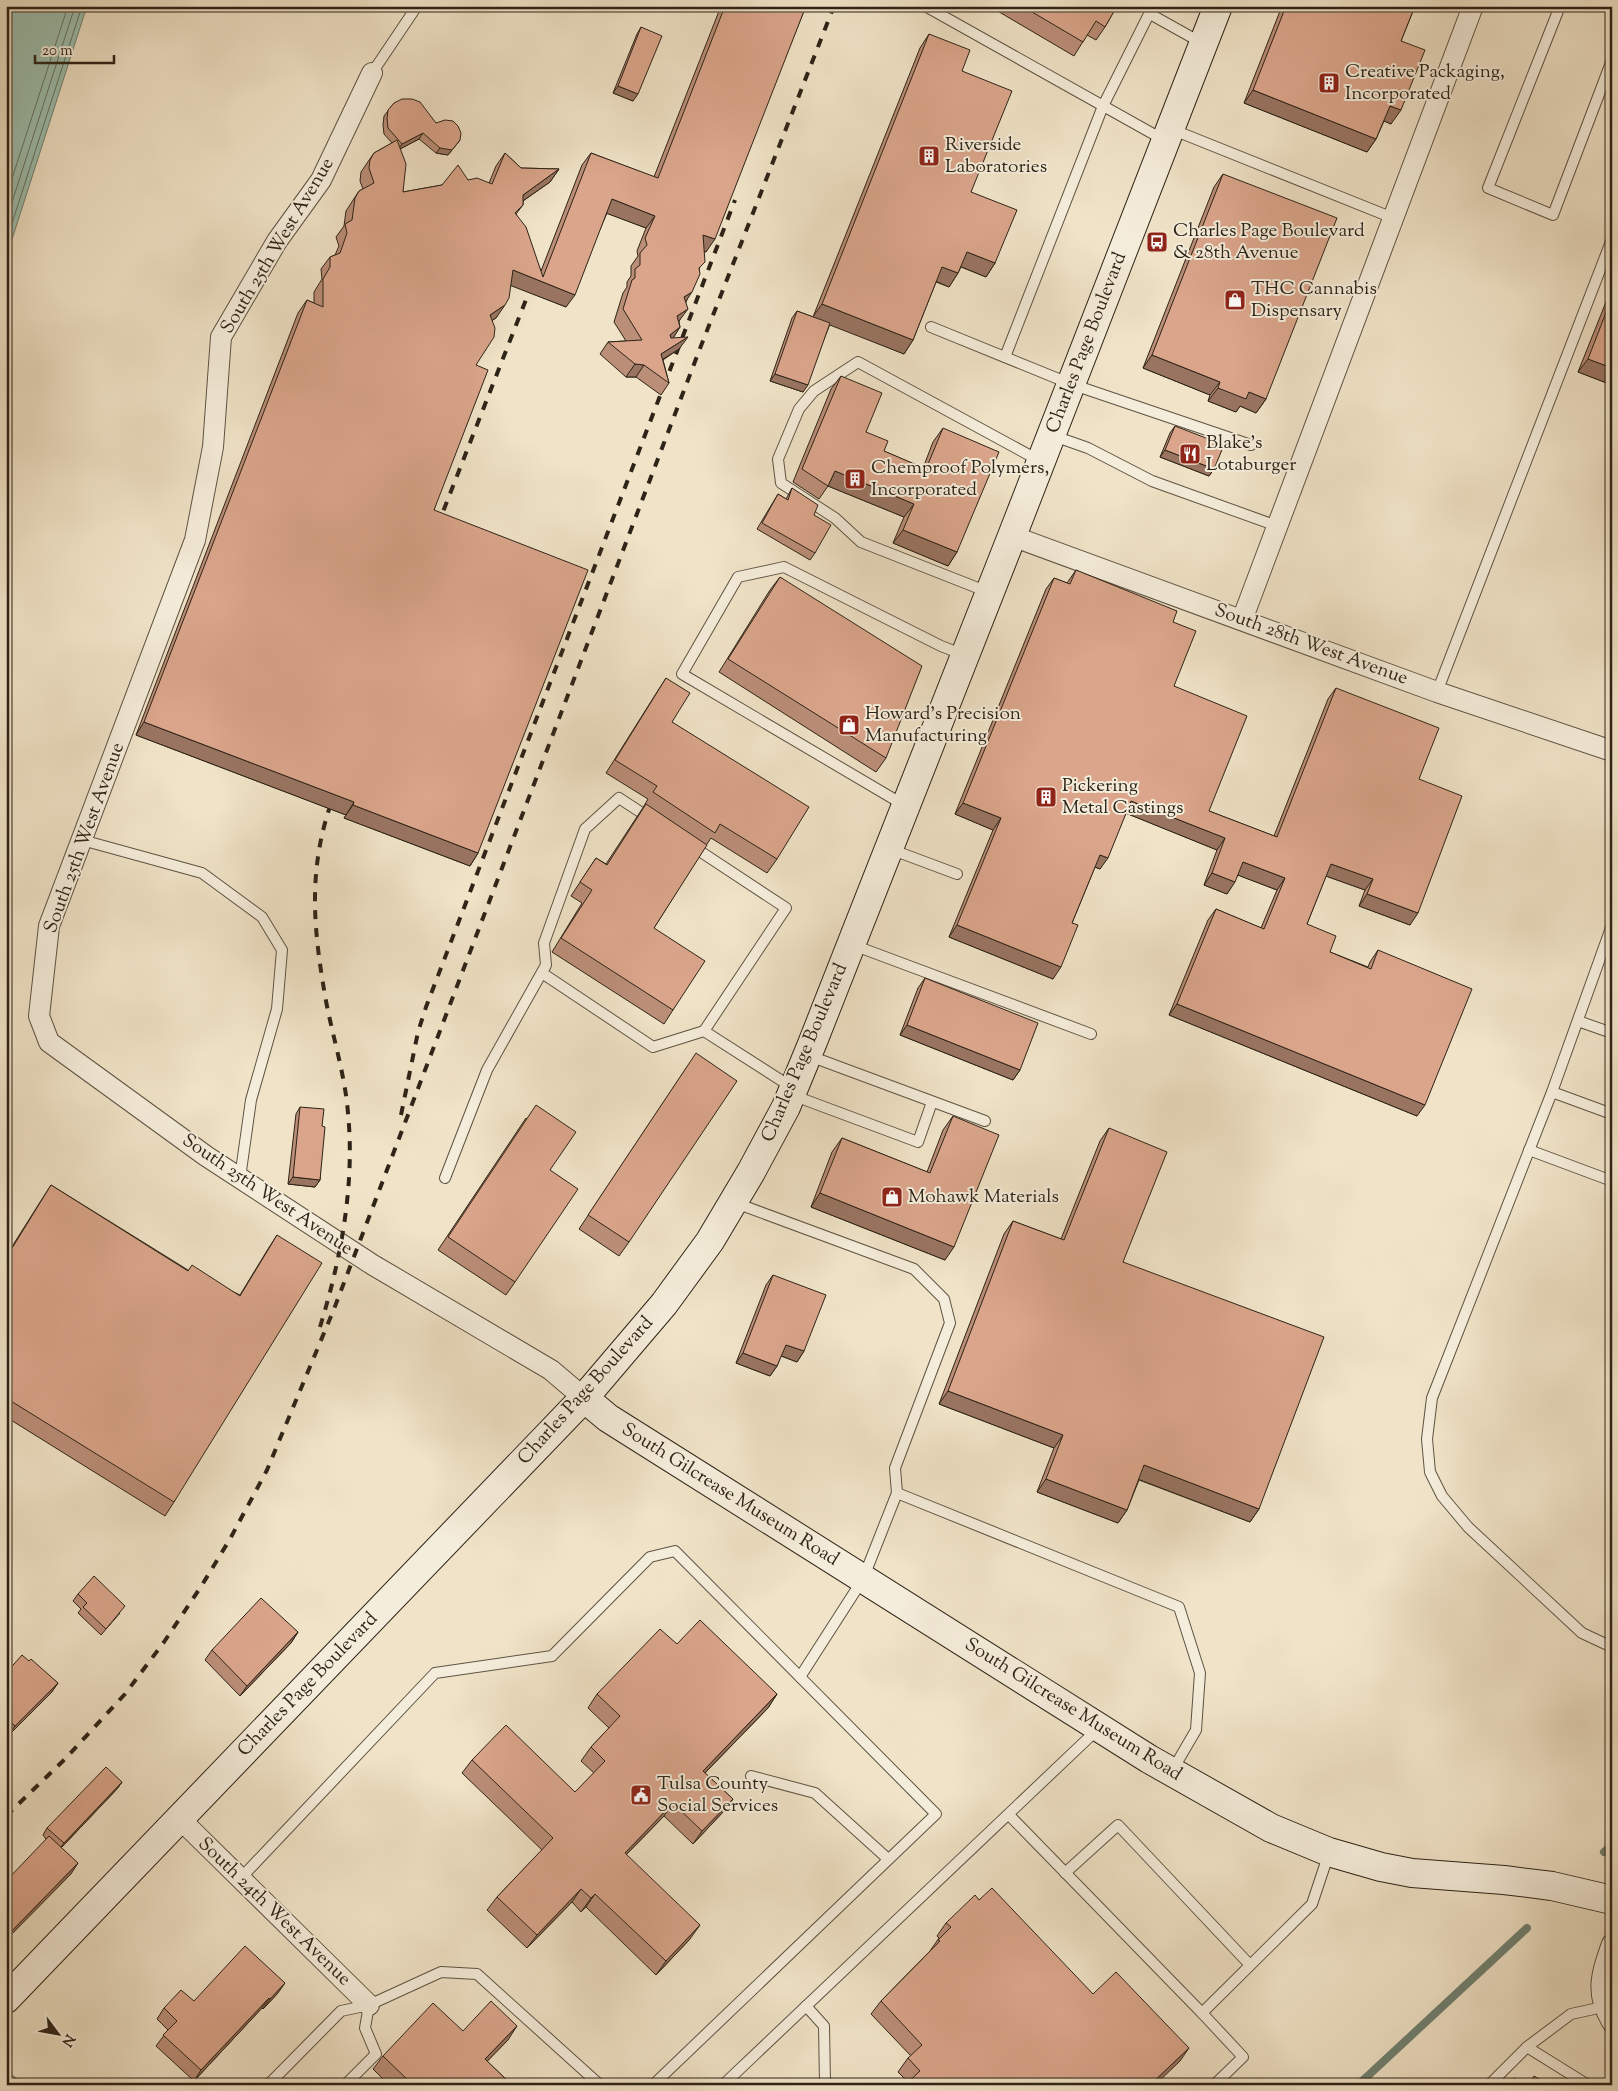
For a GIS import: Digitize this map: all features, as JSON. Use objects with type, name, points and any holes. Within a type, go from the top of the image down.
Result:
[{"type":"main road","name":"Charles Page Boulevard","points":[[6,1999],[584,1398],[664,1304],[710,1241],[751,1172],[792,1091],[807,1055],[990,593],[1218,6]]},
{"type":"main road","name":"South Gilcrease Museum Road","points":[[584,1398],[608,1418],[1100,1728],[1172,1772],[1271,1828],[1329,1852],[1412,1873],[1504,1880],[1552,1886],[1612,1900]]},
{"type":"street","points":[[1242,620],[1473,6]]},
{"type":"street","name":"South 25th West Avenue","points":[[372,74],[321,180],[277,241],[221,337],[213,447],[195,540],[49,926],[39,1016],[49,1042],[206,1156],[373,1264],[551,1370],[584,1398]]},
{"type":"street","name":"South 28th West Avenue","points":[[1012,536],[1437,692],[1612,751]]},
{"type":"street","name":"South 24th West Avenue","points":[[179,1818],[369,2005]]},
{"type":"street","points":[[1607,2014],[1602,1984],[1612,1944]]},
{"type":"lane","points":[[372,74],[417,6]]},
{"type":"lane","points":[[926,6],[1103,106],[1168,135],[1393,218]]},
{"type":"lane","points":[[1560,6],[1488,188],[1553,215],[1612,60]]},
{"type":"lane","points":[[1005,357],[1103,106],[1152,10],[1203,43]]},
{"type":"lane","points":[[1437,692],[1612,238]]},
{"type":"lane","points":[[931,326],[1071,384],[1251,445]]},
{"type":"lane","points":[[990,593],[861,542],[835,518],[781,483],[778,459],[799,409],[814,392],[858,362],[1041,462]]},
{"type":"lane","points":[[1051,435],[1088,448],[1152,481],[1278,526]]},
{"type":"lane","points":[[906,806],[682,674],[738,577],[784,568],[941,646],[965,655]]},
{"type":"lane","points":[[445,1178],[487,1070],[546,965],[544,943],[585,829],[619,798],[661,826]]},
{"type":"lane","points":[[82,840],[202,873],[262,917],[282,950],[278,1009],[251,1100],[240,1178]]},
{"type":"lane","points":[[542,973],[654,1047],[704,1031],[786,908],[686,842]]},
{"type":"lane","points":[[889,849],[957,874]]},
{"type":"lane","points":[[1612,926],[1552,1092],[1432,1398],[1427,1439],[1430,1472],[1442,1496],[1468,1527],[1582,1633],[1612,1647]]},
{"type":"lane","points":[[851,944],[1090,1034]]},
{"type":"lane","points":[[1578,1021],[1612,1033]]},
{"type":"lane","points":[[704,1031],[792,1091],[918,1142],[932,1102]]},
{"type":"lane","points":[[807,1055],[984,1121]]},
{"type":"lane","points":[[1552,1092],[1612,1114]]},
{"type":"lane","points":[[1529,1150],[1612,1181]]},
{"type":"lane","points":[[732,1202],[914,1269],[944,1298],[950,1323],[895,1468],[897,1493],[863,1578],[800,1677]]},
{"type":"lane","points":[[897,1493],[1179,1607],[1200,1673],[1196,1730],[1172,1772]]},
{"type":"lane","points":[[240,1879],[435,1673],[552,1656],[650,1557],[675,1551],[936,1814],[653,2085]]},
{"type":"lane","points":[[723,2085],[1100,1728]]},
{"type":"lane","points":[[751,1776],[815,1793],[888,1859]]},
{"type":"lane","points":[[1009,1815],[1243,2057],[1214,2085]]},
{"type":"lane","points":[[1065,1873],[1118,1825],[1250,1965]]},
{"type":"lane","points":[[1202,2013],[1312,1904],[1329,1852]]},
{"type":"lane","points":[[268,2085],[341,2011],[369,2005],[441,1972],[477,1974],[600,2085]]},
{"type":"lane","points":[[346,2085],[376,2054],[365,2028],[369,2005]]},
{"type":"lane","points":[[806,2006],[824,2026],[825,2083],[823,2085]]},
{"type":"lane","points":[[1489,2085],[1527,2047],[1572,2014],[1607,2014]]},
{"type":"lane","points":[[1527,2047],[1588,2085]]},
{"type":"lane","points":[[6,2078],[15,2085]]},
{"type":"water","points":[[6,6],[87,6],[6,258]]},
{"type":"building","points":[[725,6],[806,6],[715,239],[703,235],[705,262],[699,268],[700,274],[692,292],[684,297],[688,309],[677,316],[680,327],[670,335],[671,338],[688,337],[661,354],[669,383],[644,365],[635,364],[608,342],[642,340],[623,309],[632,280],[635,278],[635,269],[640,265],[640,253],[647,245],[645,238],[655,216],[612,199],[575,295],[513,270],[509,298],[505,305],[490,315],[495,328],[494,337],[476,365],[488,370],[434,510],[588,570],[478,853],[353,805],[354,802],[144,722],[307,300],[323,307],[323,279],[330,267],[330,257],[340,253],[347,233],[345,224],[352,220],[355,198],[359,191],[374,183],[369,168],[370,160],[374,153],[397,140],[406,164],[403,192],[442,185],[458,165],[468,180],[477,178],[492,184],[505,153],[521,168],[559,169],[523,195],[523,205],[515,213],[526,227],[543,277],[591,153],[658,178]]},
{"type":"building","points":[[1022,6],[1117,6],[1105,27],[1096,21],[1083,42]]},
{"type":"building","name":"Creative Packaging, Incorporated","points":[[1286,6],[1415,6],[1401,41],[1425,50],[1401,110],[1390,106],[1376,139],[1253,90]]},
{"type":"building","points":[[641,27],[662,36],[638,94],[618,86]]},
{"type":"building","name":"Riverside Laboratories","points":[[929,34],[970,50],[962,71],[1012,91],[971,192],[1017,210],[995,263],[967,252],[958,273],[942,267],[913,340],[822,304]]},
{"type":"building","points":[[402,99],[412,99],[420,102],[436,123],[445,120],[453,121],[458,126],[461,133],[460,140],[452,150],[440,148],[423,133],[402,144],[388,128],[387,119],[388,110],[394,103]]},
{"type":"building","name":"THC Cannabis Dispensary","points":[[1223,174],[1337,218],[1266,399],[1249,392],[1246,399],[1218,388],[1220,382],[1152,355]]},
{"type":"building","points":[[1612,297],[1612,368],[1588,359]]},
{"type":"building","points":[[797,311],[830,323],[808,385],[775,374]]},
{"type":"building","name":"Chemproof Polymers, Incorporated","points":[[841,376],[882,393],[866,432],[888,441],[884,451],[926,469],[943,428],[999,452],[957,552],[903,530],[914,504],[835,471],[828,486],[802,469]]},
{"type":"building","name":"Blake's Lotaburger","points":[[1175,426],[1224,445],[1214,469],[1165,450]]},
{"type":"building","points":[[792,488],[818,505],[814,515],[831,525],[815,553],[762,523],[778,494],[788,500]]},
{"type":"building","points":[[1076,570],[1177,611],[1173,622],[1196,631],[1174,686],[1247,716],[1209,811],[1277,837],[1336,688],[1439,728],[1419,779],[1462,796],[1418,913],[1367,894],[1373,879],[1331,864],[1307,924],[1336,936],[1330,952],[1371,969],[1378,950],[1472,989],[1425,1105],[1177,1004],[1216,909],[1264,929],[1285,878],[1243,862],[1235,882],[1212,873],[1225,838],[1131,801],[1108,858],[1100,855],[1072,923],[1078,925],[1061,967],[957,925],[1001,818],[963,803],[1054,578],[1070,584]]},
{"type":"building","name":"Howard's Precision Manufacturing","points":[[780,577],[922,666],[886,758],[728,659]]},
{"type":"building","points":[[666,678],[690,693],[672,722],[809,807],[777,859],[720,824],[715,833],[653,792],[657,786],[615,760]]},
{"type":"building","points":[[646,804],[707,845],[654,928],[705,961],[673,1010],[561,938],[592,890],[580,882],[596,858],[607,865]]},
{"type":"building","points":[[925,978],[1038,1023],[1020,1070],[907,1025]]},
{"type":"building","points":[[696,1053],[737,1081],[629,1242],[588,1215]]},
{"type":"building","points":[[536,1105],[576,1132],[550,1170],[578,1189],[515,1282],[448,1237]]},
{"type":"building","points":[[300,1107],[324,1109],[322,1126],[325,1127],[320,1180],[293,1177]]},
{"type":"building","name":"Mohawk Materials","points":[[953,1116],[999,1135],[954,1247],[820,1193],[842,1138],[930,1173]]},
{"type":"building","points":[[1109,1128],[1167,1152],[1123,1262],[1324,1337],[1259,1509],[1144,1465],[1127,1510],[1046,1479],[1063,1435],[948,1391],[1013,1221],[1064,1240]]},
{"type":"building","points":[[51,1185],[188,1271],[192,1265],[240,1296],[277,1235],[322,1263],[174,1502],[6,1398],[6,1258]]},
{"type":"building","points":[[773,1275],[826,1295],[804,1351],[786,1345],[777,1366],[743,1353]]},
{"type":"building","points":[[94,1576],[125,1606],[106,1629],[83,1607],[87,1603],[78,1594]]},
{"type":"building","points":[[261,1598],[298,1632],[247,1686],[212,1650]]},
{"type":"building","name":"Tulsa County Social Services","points":[[700,1620],[777,1694],[703,1771],[733,1799],[702,1831],[673,1803],[625,1853],[700,1925],[666,1961],[595,1894],[591,1898],[581,1889],[537,1935],[497,1897],[553,1838],[472,1760],[506,1725],[575,1792],[605,1761],[591,1747],[620,1716],[597,1694],[660,1629],[677,1644]]},
{"type":"building","points":[[22,1655],[29,1661],[31,1659],[58,1683],[15,1726],[6,1717],[6,1673]]},
{"type":"building","points":[[106,1767],[122,1782],[64,1843],[47,1828]]},
{"type":"building","points":[[49,1836],[78,1863],[6,1937],[6,1881]]},
{"type":"building","points":[[992,1888],[1093,1994],[1116,1972],[1189,2048],[1150,2085],[905,2085],[920,2071],[908,2058],[922,2045],[881,2001],[940,1941],[938,1940],[951,1927],[946,1923],[975,1895],[979,1900]]},
{"type":"building","points":[[245,1946],[285,1983],[201,2070],[163,2035],[177,2021],[164,2008],[181,1990],[194,2001]]},
{"type":"building","points":[[491,2001],[517,2026],[485,2059],[512,2085],[413,2085],[383,2056],[433,2003],[463,2031]]},
{"type":"building","points":[[1534,2076],[1549,2085],[1529,2085]]},
{"type":"building","points":[[1514,2078],[1524,2085],[1510,2085]]},
{"type":"waterway","points":[[1604,1852],[1612,1845]]},
{"type":"waterway","points":[[1358,2085],[1527,1928]]},
{"type":"railway","points":[[6,1816],[65,1759],[125,1694],[164,1642],[202,1585],[230,1539],[267,1470],[334,1309],[699,351],[834,6]]},
{"type":"railway","points":[[401,1115],[418,1032],[426,1007],[735,200]]},
{"type":"railway","points":[[437,527],[529,292]]},
{"type":"railway","points":[[320,1327],[340,1248],[350,1167],[348,1113],[342,1071],[326,1001],[316,923],[316,873],[325,822],[334,795]]},
{"type":"place","name":"Creative Packaging, Incorporated","points":[[1329,83]]},
{"type":"place","name":"Riverside Laboratories","points":[[929,156]]},
{"type":"place","name":"Charles Page Boulevard & 28th Avenue","points":[[1157,242]]},
{"type":"place","name":"THC Cannabis Dispensary","points":[[1235,300]]},
{"type":"place","name":"Blake's Lotaburger","points":[[1190,454]]},
{"type":"place","name":"Chemproof Polymers, Incorporated","points":[[855,479]]},
{"type":"place","name":"Howard's Precision Manufacturing","points":[[849,725]]},
{"type":"place","name":"Pickering Metal Castings","points":[[1046,797]]},
{"type":"place","name":"Mohawk Materials","points":[[892,1197]]},
{"type":"place","name":"Tulsa County Social Services","points":[[641,1795]]}]
